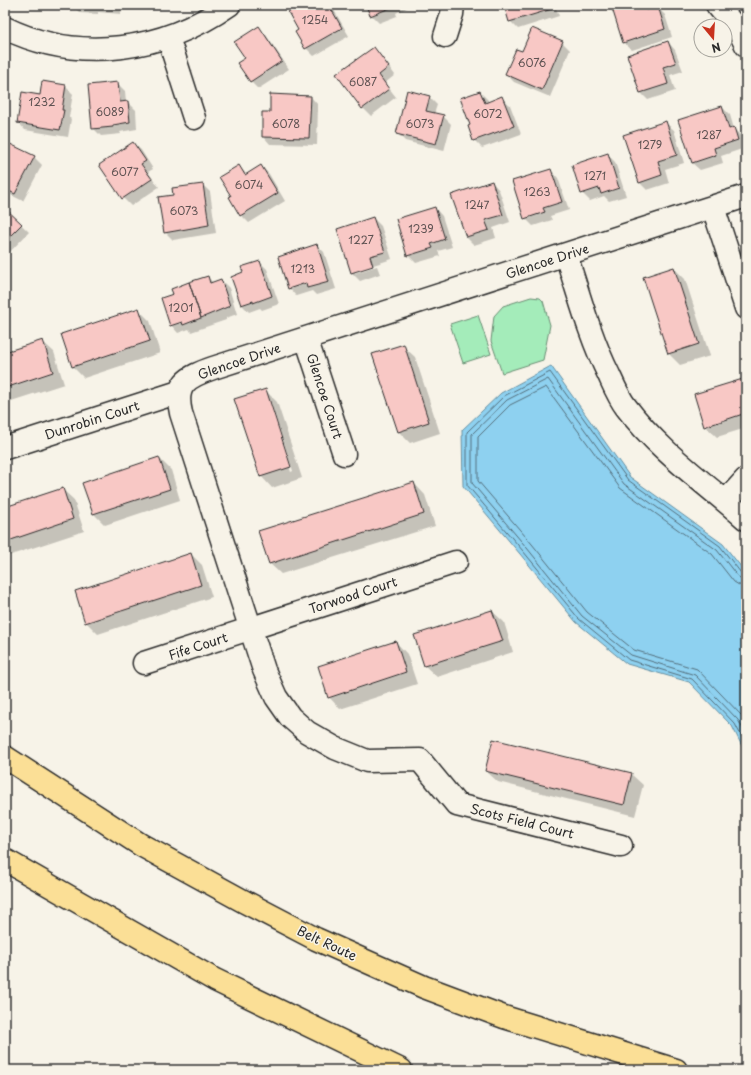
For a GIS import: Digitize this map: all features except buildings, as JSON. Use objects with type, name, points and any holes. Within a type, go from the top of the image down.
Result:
[{"type":"highway","name":"Belt Route","points":[[5,757],[141,845],[316,939],[424,987],[504,1018],[676,1070]]},
{"type":"highway","points":[[5,860],[215,980],[401,1070]]},
{"type":"street","points":[[6,30],[62,46],[106,49],[138,46],[168,37],[213,16],[229,5]]},
{"type":"street","points":[[445,36],[452,14],[452,5]]},
{"type":"street","points":[[717,5],[739,31],[746,45]]},
{"type":"street","points":[[168,37],[194,118]]},
{"type":"street","name":"Glencoe Drive","points":[[179,392],[190,378],[200,373],[746,196]]},
{"type":"street","points":[[713,207],[746,308]]},
{"type":"street","points":[[566,255],[599,356],[625,406],[640,425],[671,456],[746,519]]},
{"type":"street","name":"Glencoe Court","points":[[306,338],[344,454]]},
{"type":"street","points":[[179,392],[179,403],[185,426],[251,628]]},
{"type":"street","name":"Dunrobin Court","points":[[5,448],[179,392]]},
{"type":"street","points":[[726,501],[746,478]]},
{"type":"street","name":"Torwood Court","points":[[251,628],[456,562]]},
{"type":"street","name":"Fife Court","points":[[144,663],[251,628]]},
{"type":"street","name":"Scots Field Court","points":[[251,628],[264,670],[276,697],[290,717],[307,732],[335,748],[367,762],[420,760],[457,805],[621,846]]},
{"type":"green space","points":[[531,297],[540,298],[543,301],[550,325],[543,360],[502,373],[491,341],[494,316],[503,306]]},
{"type":"green space","points":[[478,315],[491,354],[463,363],[450,324]]},
{"type":"water","points":[[551,366],[630,477],[723,544],[746,573],[746,754],[732,726],[689,682],[627,664],[576,622],[463,486],[462,430],[501,393]]}]
